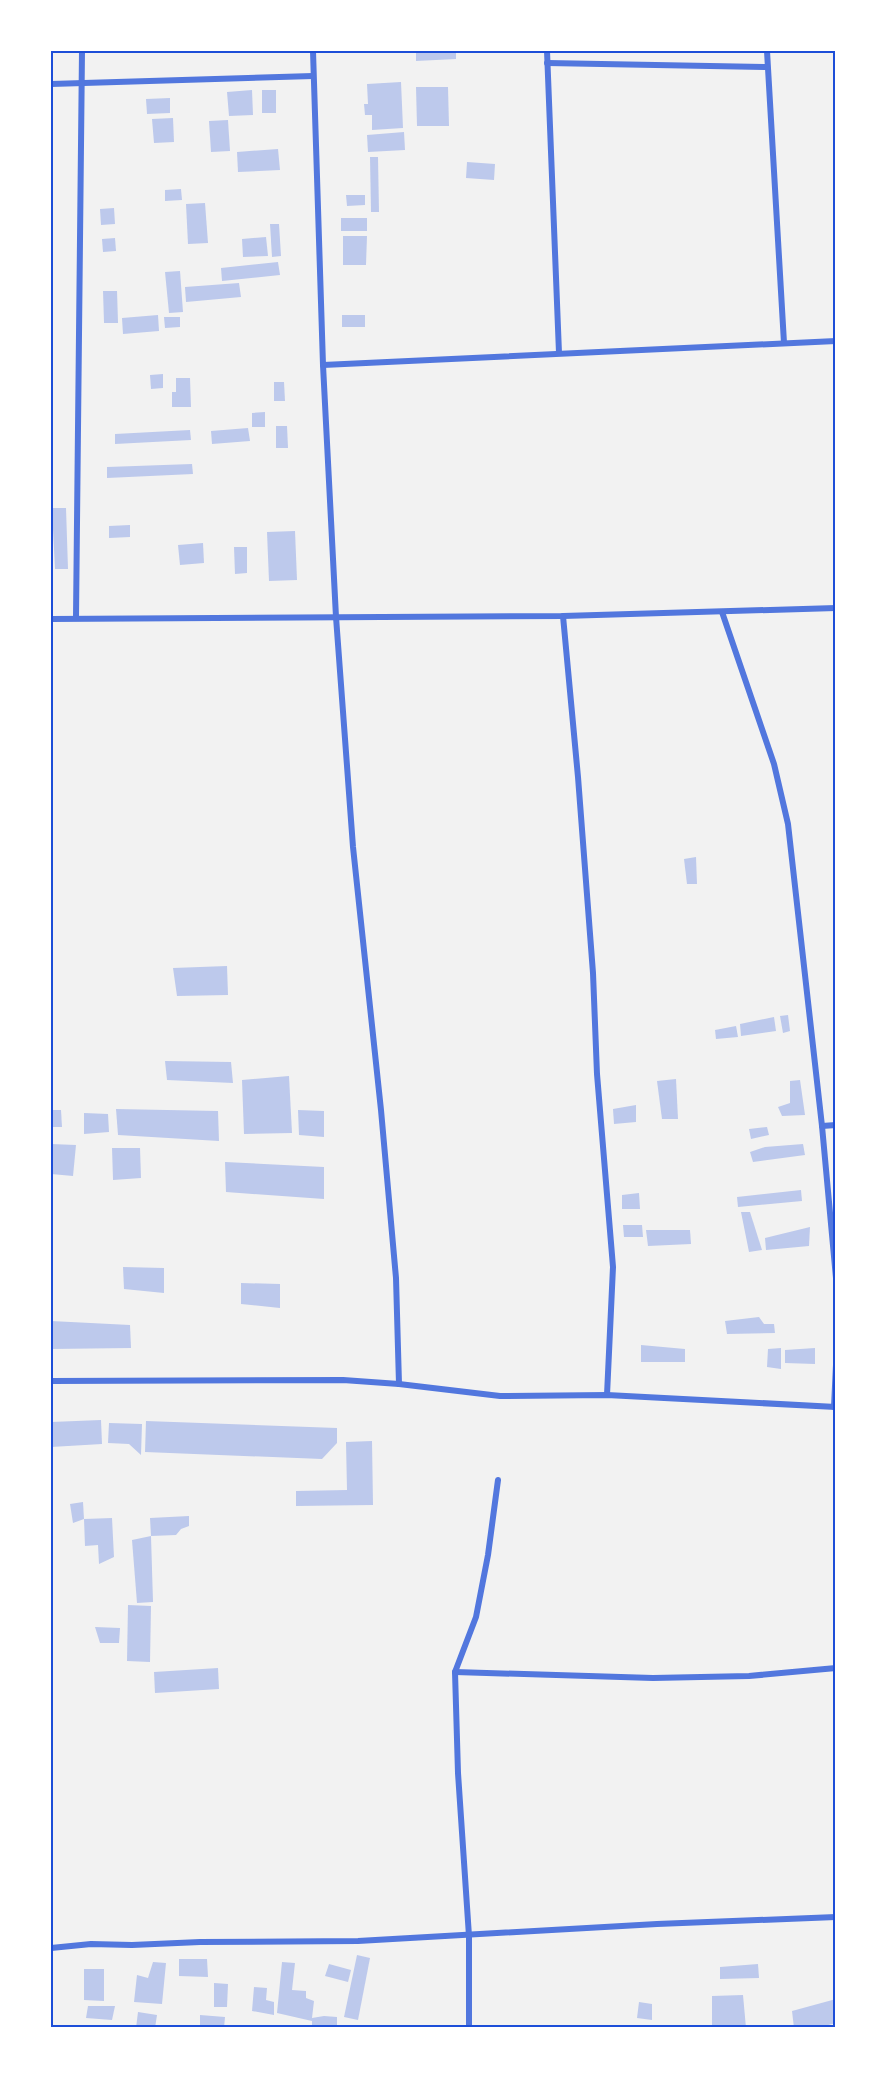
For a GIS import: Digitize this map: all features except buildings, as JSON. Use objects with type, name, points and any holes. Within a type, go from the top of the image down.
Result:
[{"type":"street","points":[[76,617],[82,51]]},
{"type":"street","points":[[313,51],[323,365],[336,617],[353,847],[396,1278],[399,1384]]},
{"type":"street","points":[[547,51],[560,352]]},
{"type":"street","points":[[767,51],[784,343]]},
{"type":"street","points":[[548,63],[767,67]]},
{"type":"street","points":[[51,84],[313,76]]},
{"type":"street","points":[[323,365],[560,352],[836,341]]},
{"type":"street","points":[[51,619],[76,617],[563,616],[836,608]]},
{"type":"street","points":[[722,612],[774,764],[788,824],[822,1126],[836,1278]]},
{"type":"street","points":[[563,616],[580,800],[593,973],[597,1074],[613,1267],[607,1395]]},
{"type":"street","points":[[822,1126],[836,1125]]},
{"type":"street","points":[[51,1380],[343,1380],[500,1396],[607,1395],[835,1407],[836,1365]]},
{"type":"street","points":[[468,2028],[469,1936],[458,1773],[455,1672],[476,1617],[488,1555],[498,1480]]},
{"type":"street","points":[[455,1672],[653,1678],[749,1676],[836,1668]]},
{"type":"street","points":[[51,1948],[91,1944],[358,1941],[657,1924],[836,1917]]}]
